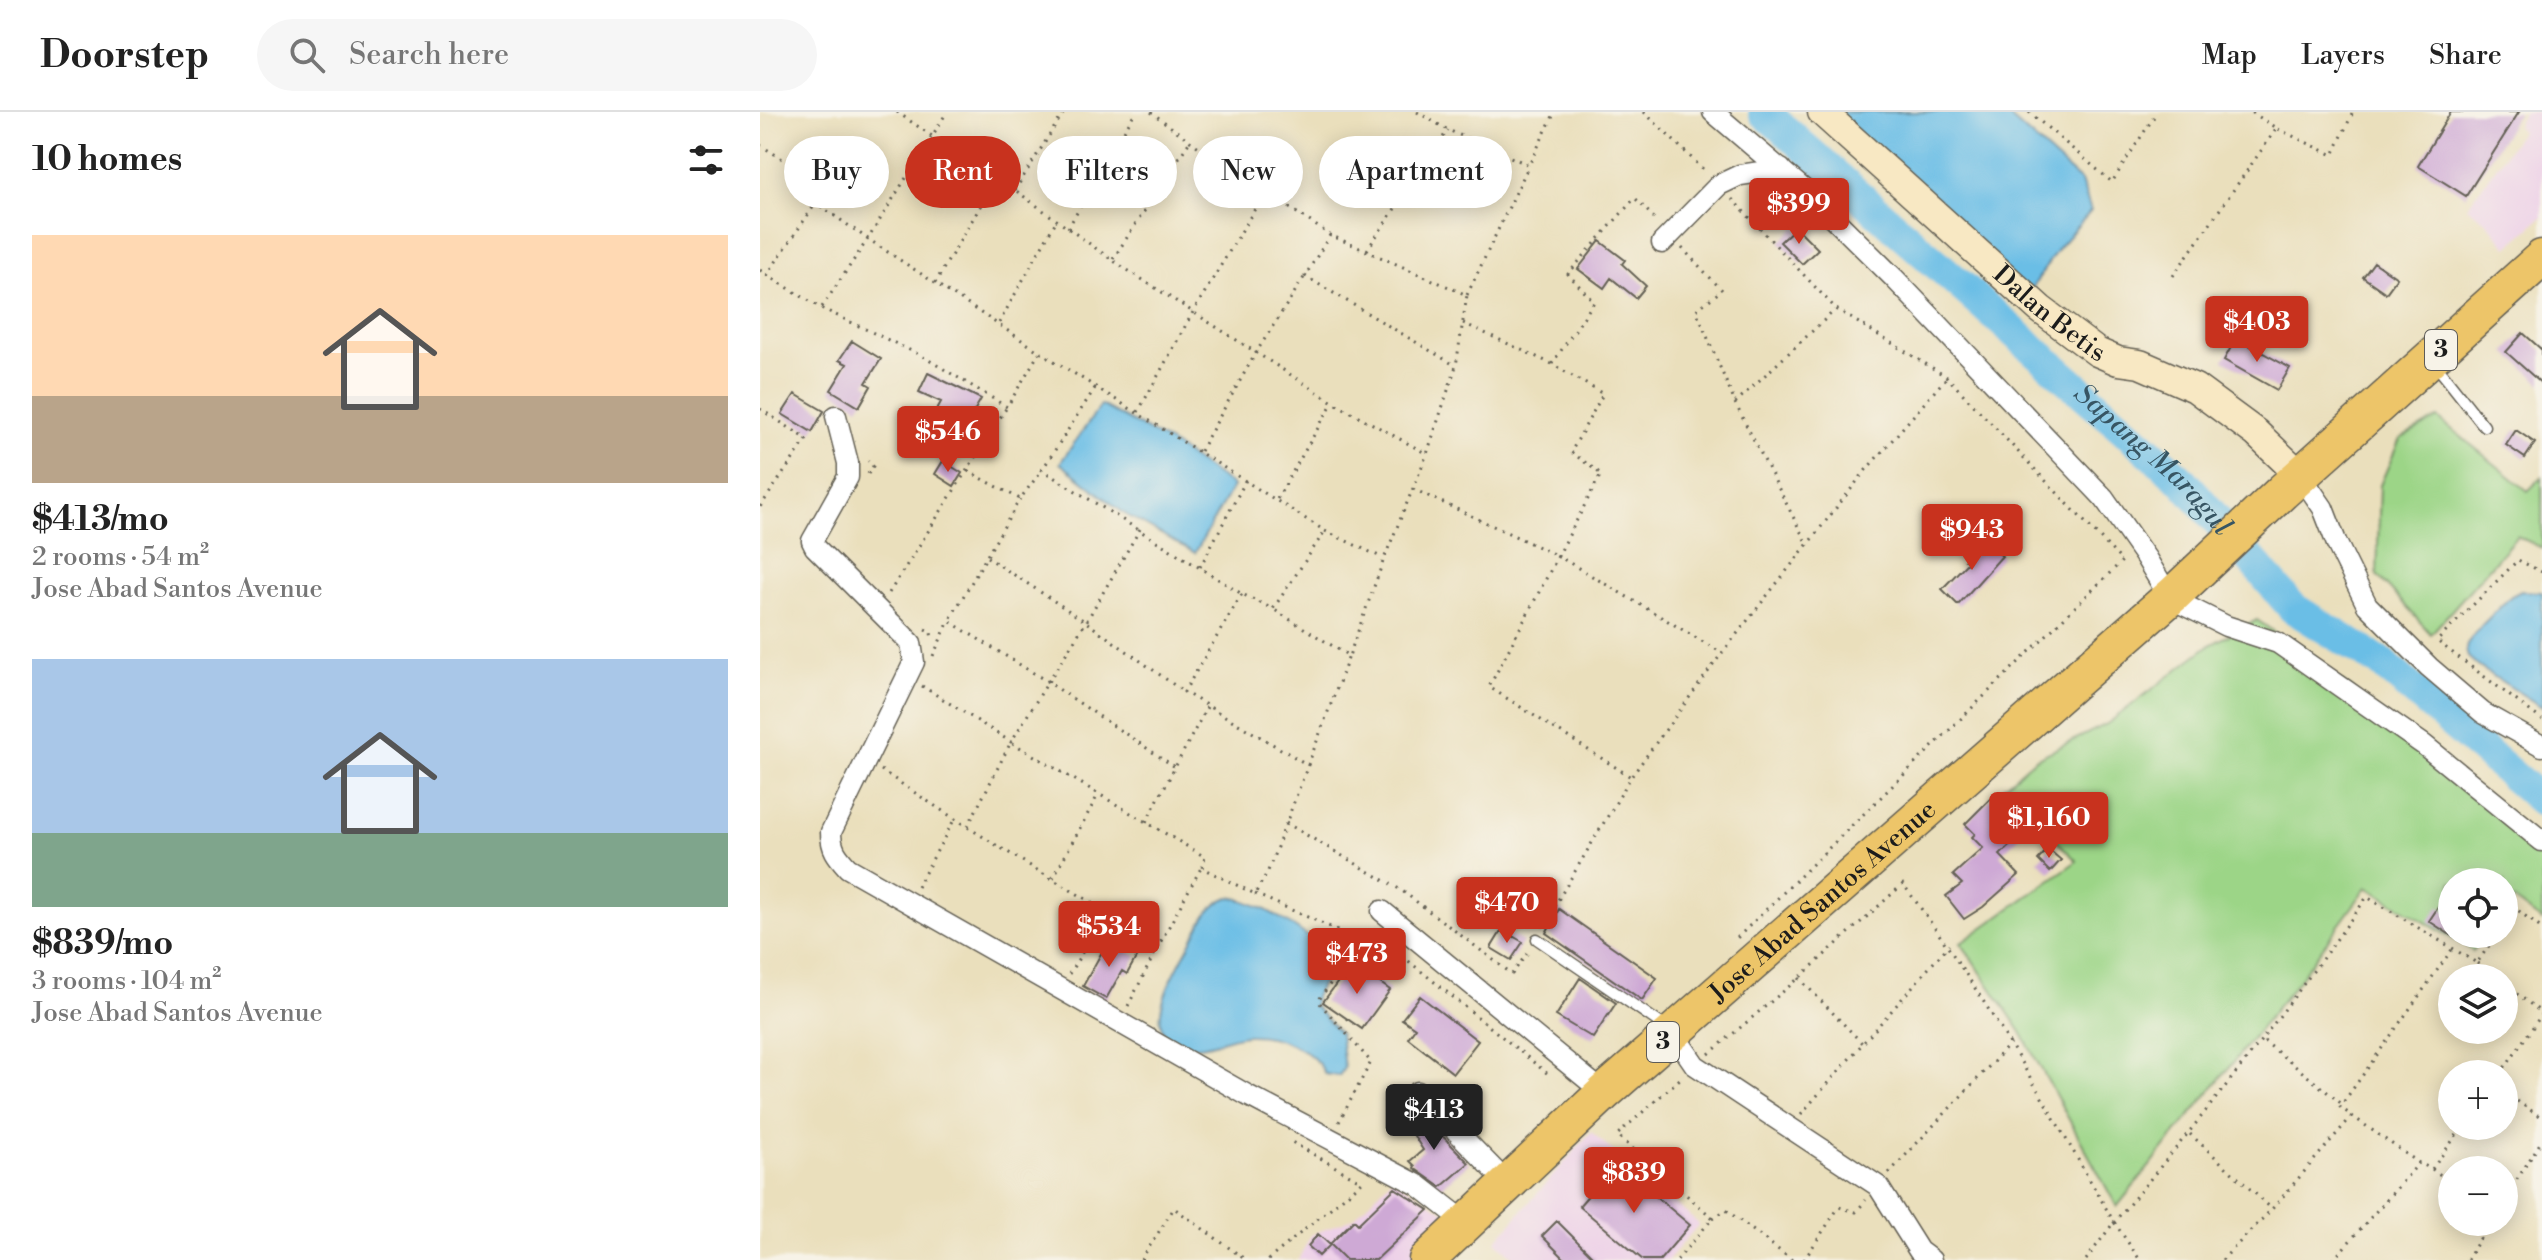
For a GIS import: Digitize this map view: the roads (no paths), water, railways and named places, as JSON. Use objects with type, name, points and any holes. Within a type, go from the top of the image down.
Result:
[{"type":"highway","name":"Jose Abad Santos Avenue","points":[[1427,1260],[1604,1093],[2172,596],[2291,484],[2542,258]]},
{"type":"street","points":[[1713,112],[1781,169],[1894,278],[2104,498],[2172,596],[2226,626],[2278,643],[2424,745],[2542,841]]},
{"type":"street","name":"Dalan Betis","points":[[1822,112],[2040,309],[2097,352],[2118,361],[2140,364],[2195,388],[2256,433],[2291,484]]},
{"type":"street","points":[[1666,238],[1719,185],[1740,175],[1781,169]]},
{"type":"street","points":[[836,416],[848,463],[848,477],[812,541],[844,578],[911,643],[914,652],[914,662],[831,832],[831,845],[836,856],[848,868],[1234,1087],[1418,1185],[1468,1224]]},
{"type":"street","points":[[2291,484],[2323,508],[2367,605],[2429,667],[2483,713],[2542,746]]},
{"type":"street","points":[[1382,911],[1604,1093]]},
{"type":"street","points":[[1673,1033],[1695,1065],[1878,1186],[1919,1251],[1931,1260]]},
{"type":"street","points":[[1418,1092],[1508,1184]]},
{"type":"lane","points":[[2431,360],[2484,426]]},
{"type":"lane","points":[[1537,939],[1673,1033]]},
{"type":"water","points":[[1824,112],[2004,112],[2081,181],[2091,211],[2058,248],[2029,293]]},
{"type":"water","points":[[1101,405],[1169,442],[1233,486],[1195,553],[1125,514],[1060,463]]},
{"type":"water","points":[[2521,591],[2542,592],[2542,707],[2479,667],[2468,657],[2466,650],[2482,625],[2511,596]]},
{"type":"water","points":[[1229,897],[1254,905],[1283,920],[1331,956],[1330,969],[1317,993],[1314,1006],[1340,1034],[1344,1068],[1339,1076],[1325,1074],[1312,1057],[1292,1044],[1269,1037],[1241,1036],[1198,1046],[1177,1043],[1166,1035],[1161,1023],[1162,1009],[1173,976],[1204,918]]},
{"type":"waterway","name":"Sapang Maragul","points":[[1764,112],[2184,482],[2293,608],[2383,664],[2542,801]]}]
